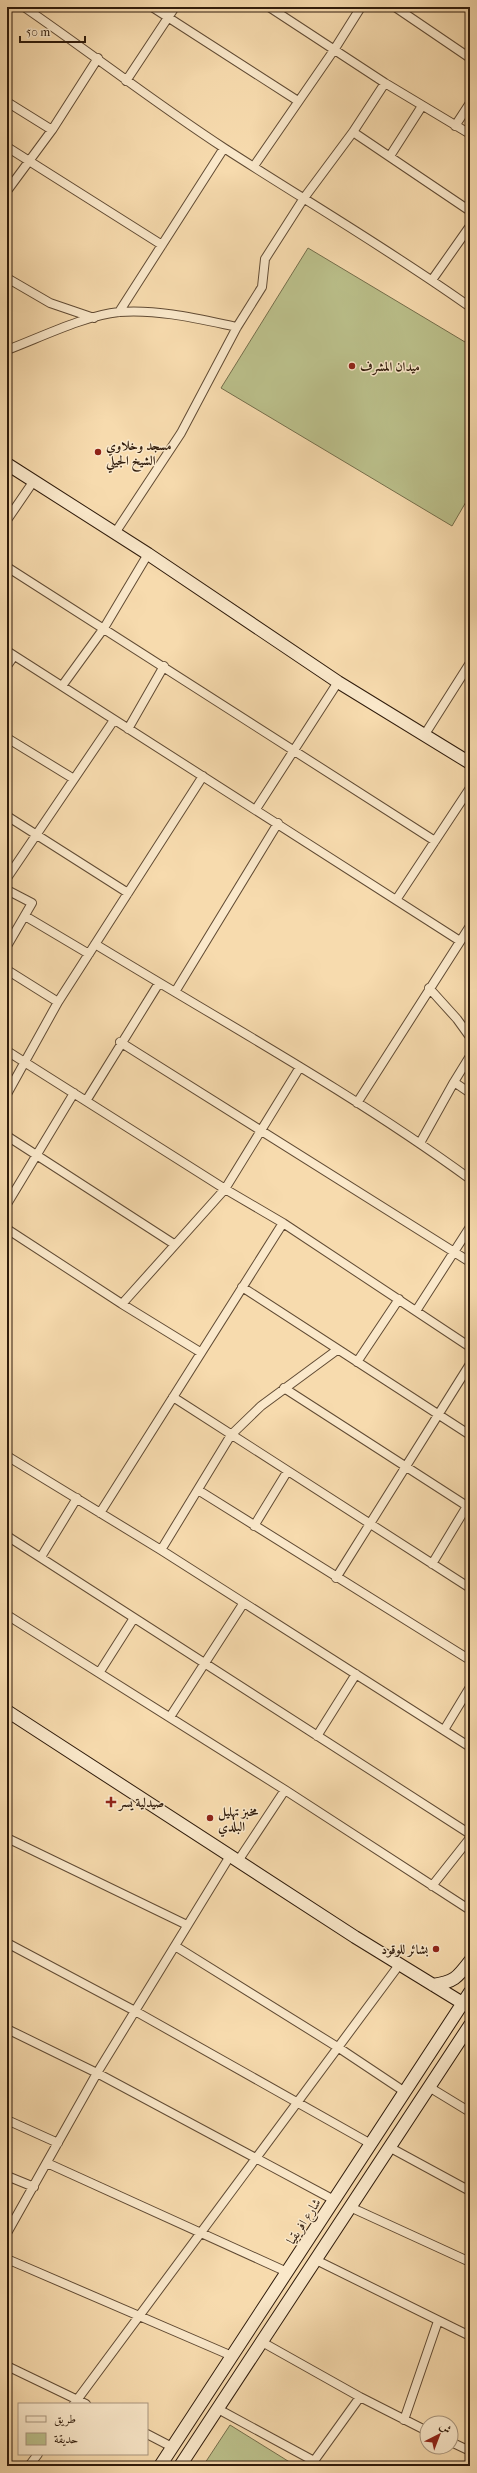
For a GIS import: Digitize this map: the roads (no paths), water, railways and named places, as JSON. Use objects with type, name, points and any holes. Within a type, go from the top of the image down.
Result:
[{"type":"street","points":[[24,7],[98,58],[126,81],[224,148],[432,280],[470,307]]},
{"type":"street","points":[[152,7],[298,101]]},
{"type":"street","points":[[126,81],[175,7]]},
{"type":"street","points":[[269,7],[422,106],[470,134]]},
{"type":"street","points":[[254,166],[334,50],[361,7]]},
{"type":"street","points":[[395,7],[407,10],[470,58]]},
{"type":"street","points":[[7,191],[52,130],[98,58]]},
{"type":"street","points":[[115,533],[181,433],[237,327],[262,287],[265,259],[304,198],[353,132],[386,83]]},
{"type":"street","points":[[7,102],[52,130]]},
{"type":"street","points":[[455,126],[470,102]]},
{"type":"street","points":[[390,156],[422,106]]},
{"type":"street","points":[[353,132],[470,211]]},
{"type":"street","points":[[7,147],[162,246]]},
{"type":"street","points":[[119,312],[224,148]]},
{"type":"street","points":[[432,280],[470,226]]},
{"type":"street","points":[[7,278],[50,303],[95,318]]},
{"type":"street","points":[[7,350],[95,318],[119,312],[180,315],[237,327]]},
{"type":"street","points":[[7,464],[148,554],[338,682],[470,763]]},
{"type":"street","points":[[7,520],[33,482]]},
{"type":"street","points":[[62,686],[104,628],[148,554]]},
{"type":"street","points":[[7,568],[164,666],[435,841]]},
{"type":"street","points":[[7,651],[278,823],[460,941]]},
{"type":"street","points":[[7,666],[14,656]]},
{"type":"street","points":[[425,734],[470,664]]},
{"type":"street","points":[[128,729],[164,666]]},
{"type":"street","points":[[256,809],[338,682]]},
{"type":"street","points":[[7,878],[114,720]]},
{"type":"street","points":[[7,738],[74,779]]},
{"type":"street","points":[[7,1094],[58,1002],[203,776]]},
{"type":"street","points":[[396,900],[470,788]]},
{"type":"street","points":[[7,816],[128,893]]},
{"type":"street","points":[[175,992],[278,823]]},
{"type":"street","points":[[7,890],[32,903],[7,946]]},
{"type":"street","points":[[25,916],[89,954]]},
{"type":"street","points":[[357,1103],[470,926]]},
{"type":"street","points":[[95,944],[300,1067],[420,1142],[470,1179]]},
{"type":"street","points":[[7,970],[58,1002]]},
{"type":"street","points":[[86,1101],[120,1042],[159,983]]},
{"type":"street","points":[[429,988],[458,1019],[470,1037]]},
{"type":"street","points":[[120,1042],[470,1262]]},
{"type":"street","points":[[7,1051],[225,1189],[283,1223],[470,1348]]},
{"type":"street","points":[[420,1142],[470,1056]]},
{"type":"street","points":[[122,1304],[174,1244],[225,1189],[300,1067]]},
{"type":"street","points":[[454,1082],[470,1092]]},
{"type":"street","points":[[7,1204],[74,1093]]},
{"type":"street","points":[[7,1136],[174,1244]]},
{"type":"street","points":[[100,1513],[200,1352],[283,1223]]},
{"type":"street","points":[[416,1311],[470,1227]]},
{"type":"street","points":[[7,1229],[122,1304],[200,1352]]},
{"type":"street","points":[[242,1287],[470,1435]]},
{"type":"street","points":[[357,1362],[399,1300]]},
{"type":"street","points":[[162,1550],[231,1435],[255,1411],[337,1350]]},
{"type":"street","points":[[336,1578],[470,1364]]},
{"type":"street","points":[[284,1388],[468,1507],[432,1564]]},
{"type":"street","points":[[173,1396],[287,1472],[470,1588]]},
{"type":"street","points":[[7,1456],[162,1550],[243,1604],[470,1747]]},
{"type":"street","points":[[254,1526],[287,1472]]},
{"type":"street","points":[[198,1490],[336,1578],[470,1660]]},
{"type":"street","points":[[41,1557],[77,1498]]},
{"type":"street","points":[[7,1537],[41,1557],[204,1664],[470,1834]]},
{"type":"street","points":[[170,1717],[243,1604]]},
{"type":"street","points":[[7,1615],[285,1790],[470,1910]]},
{"type":"street","points":[[99,1673],[134,1618]]},
{"type":"street","points":[[318,1736],[356,1674]]},
{"type":"street","points":[[444,1730],[467,1700],[470,1686]]},
{"type":"street","points":[[7,1711],[234,1859],[400,1965],[467,2005]]},
{"type":"street","points":[[7,2233],[97,2073],[187,1925],[285,1790]]},
{"type":"street","points":[[7,1838],[187,1925]]},
{"type":"street","points":[[432,1886],[470,1838]]},
{"type":"street","points":[[7,1943],[135,2011],[371,2144]]},
{"type":"street","points":[[175,1946],[339,2048],[404,2092]]},
{"type":"street","points":[[433,1985],[449,1982],[458,1977],[470,1961]]},
{"type":"street","points":[[7,2366],[76,2402],[140,2318],[258,2158],[296,2103],[339,2048],[400,1965]]},
{"type":"street","name":"شارع افريقيا","points":[[160,2466],[404,2092],[467,2005],[470,1992]]},
{"type":"street","points":[[180,2466],[470,2025]]},
{"type":"street","points":[[7,2029],[97,2073],[334,2200]]},
{"type":"street","points":[[429,2087],[470,2112]]},
{"type":"street","points":[[7,2120],[58,2143]]},
{"type":"street","points":[[389,2147],[470,2191]]},
{"type":"street","points":[[47,2163],[287,2272]]},
{"type":"street","points":[[7,2176],[34,2187]]},
{"type":"street","points":[[350,2207],[470,2262]]},
{"type":"street","points":[[7,2259],[140,2318],[232,2356]]},
{"type":"street","points":[[316,2260],[470,2336]]},
{"type":"street","points":[[404,2420],[438,2321]]},
{"type":"street","points":[[262,2342],[360,2397],[419,2427]]},
{"type":"street","points":[[218,2409],[313,2464],[360,2397]]},
{"type":"street","points":[[148,2435],[172,2447]]},
{"type":"street","points":[[459,2446],[470,2451]]},
{"type":"street","points":[[29,2466],[37,2455]]},
{"type":"place","name":"ميدان المشرف","points":[[352,366]]},
{"type":"place","name":"مسجد وخلاوي الشيخ الجيلي","points":[[98,452]]},
{"type":"place","name":"صيدلية يسر","points":[[111,1802]]},
{"type":"place","name":"مخبز تهليل البلدي","points":[[210,1818]]},
{"type":"place","name":"بشائر للوقود","points":[[436,1949]]}]
